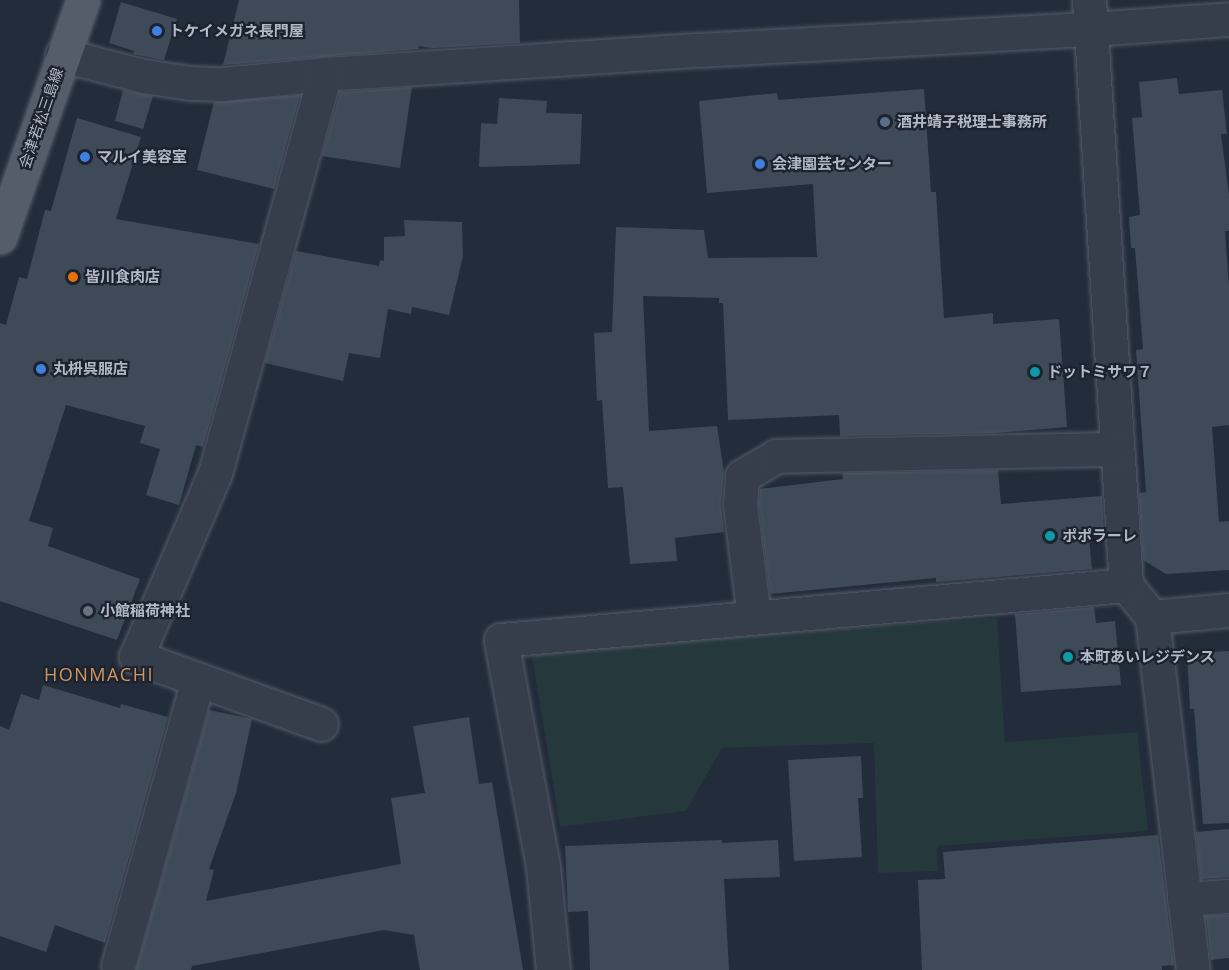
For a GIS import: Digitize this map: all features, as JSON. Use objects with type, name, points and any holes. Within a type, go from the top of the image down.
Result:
[{"type":"main road","name":"会津若松三島線","points":[[0,237],[83,0]]},
{"type":"street","points":[[62,55],[144,76],[190,83],[222,84],[325,74],[699,50],[1090,15],[1229,19],[1229,26]]},
{"type":"street","points":[[1090,15],[1126,585],[1152,617],[1193,970]]},
{"type":"street","points":[[321,724],[136,657],[215,473],[325,74]]},
{"type":"street","points":[[754,617],[740,505],[742,476],[776,456],[1118,449]]},
{"type":"street","points":[[553,970],[543,867],[501,640],[1126,585]]},
{"type":"street","points":[[1152,617],[1229,610]]},
{"type":"street","points":[[118,966],[198,680]]},
{"type":"street","points":[[1184,899],[1229,896]]},
{"type":"shaded area","points":[[997,618],[1005,742],[1137,732],[1148,831],[937,846],[938,871],[878,873],[874,743],[722,748],[686,811],[560,827],[531,649]]},
{"type":"building","points":[[239,0],[519,0],[520,43],[432,48],[419,46],[418,49],[223,65]]},
{"type":"building","points":[[121,2],[177,19],[164,60],[133,54],[134,51],[109,43]]},
{"type":"building","points":[[1177,78],[1179,94],[1222,90],[1227,134],[1221,134],[1229,195],[1229,231],[1225,231],[1229,285],[1229,425],[1212,427],[1219,522],[1229,521],[1229,570],[1166,574],[1143,560],[1139,493],[1146,492],[1136,350],[1143,349],[1135,248],[1131,248],[1129,217],[1140,215],[1132,118],[1142,117],[1139,82]]},
{"type":"building","points":[[412,87],[400,168],[322,156],[340,92]]},
{"type":"building","points":[[924,89],[931,192],[936,192],[944,318],[993,313],[993,324],[1059,319],[1067,427],[995,433],[840,436],[839,415],[728,420],[723,303],[719,303],[719,298],[643,296],[649,431],[717,426],[724,472],[721,504],[724,532],[675,538],[677,561],[630,564],[623,487],[608,488],[602,400],[597,401],[594,333],[612,332],[616,227],[704,230],[708,258],[817,257],[813,184],[707,193],[699,101],[777,93],[778,100]]},
{"type":"building","points":[[123,90],[153,96],[143,129],[115,121]]},
{"type":"building","points":[[300,95],[274,189],[197,170],[214,102]]},
{"type":"building","points":[[499,98],[547,101],[546,113],[582,114],[580,164],[479,167],[481,123],[497,124]]},
{"type":"building","points":[[77,118],[141,137],[116,219],[259,244],[203,447],[196,445],[179,505],[146,495],[160,449],[140,443],[145,426],[66,405],[29,521],[53,528],[48,546],[140,579],[117,640],[0,601],[0,323],[6,325],[19,277],[27,279],[45,210],[51,211]]},
{"type":"building","points":[[404,220],[462,222],[463,256],[449,315],[412,307],[411,314],[388,309],[380,358],[349,353],[343,381],[265,363],[296,251],[379,266],[380,260],[384,261],[384,237],[405,236]]},
{"type":"building","points":[[998,470],[1001,504],[1102,496],[1104,537],[1088,527],[1092,569],[936,582],[936,578],[770,594],[759,504],[760,489],[843,479],[842,473]]},
{"type":"building","name":"本町あいレジデンス","points":[[1094,607],[1096,623],[1115,621],[1121,685],[1021,692],[1015,614]]},
{"type":"building","points":[[1229,651],[1229,823],[1203,824],[1194,709],[1190,709],[1187,653]]},
{"type":"building","points":[[43,685],[120,708],[121,704],[168,717],[105,943],[55,925],[46,952],[0,936],[0,726],[9,730],[21,694],[39,700]]},
{"type":"building","points":[[209,710],[252,719],[236,793],[209,869],[214,870],[206,901],[401,864],[391,798],[425,793],[413,726],[469,717],[479,784],[492,782],[523,970],[420,970],[414,935],[384,930],[192,966],[191,970],[136,970]]},
{"type":"building","points":[[861,756],[863,798],[858,798],[862,857],[794,861],[788,760]]},
{"type":"building","points":[[1229,829],[1229,877],[1201,879],[1196,832]]},
{"type":"building","points":[[1158,835],[1174,965],[1162,966],[1162,970],[922,970],[918,880],[945,879],[943,852]]},
{"type":"building","points":[[722,840],[722,843],[778,840],[780,877],[724,879],[729,970],[590,970],[588,911],[568,912],[565,846]]},
{"type":"building","points":[[1229,915],[1229,958],[1211,960],[1206,916]]},
{"type":"place","name":"トケイメガネ長門屋","points":[[157,31]]},
{"type":"place","name":"酒井靖子税理士事務所","points":[[885,122]]},
{"type":"place","name":"マルイ美容室","points":[[85,157]]},
{"type":"place","name":"会津園芸センター","points":[[760,164]]},
{"type":"place","name":"皆川食肉店","points":[[73,277]]},
{"type":"place","name":"丸枡呉服店","points":[[41,369]]},
{"type":"place","name":"ドットミサワ７","points":[[1035,372]]},
{"type":"place","name":"ポポラーレ","points":[[1050,536]]},
{"type":"place","name":"小館稲荷神社","points":[[88,611]]},
{"type":"place","name":"本町あいレジデンス","points":[[1068,657]]},
{"type":"district","name":"HONMACHI","points":[[99,674]]}]
